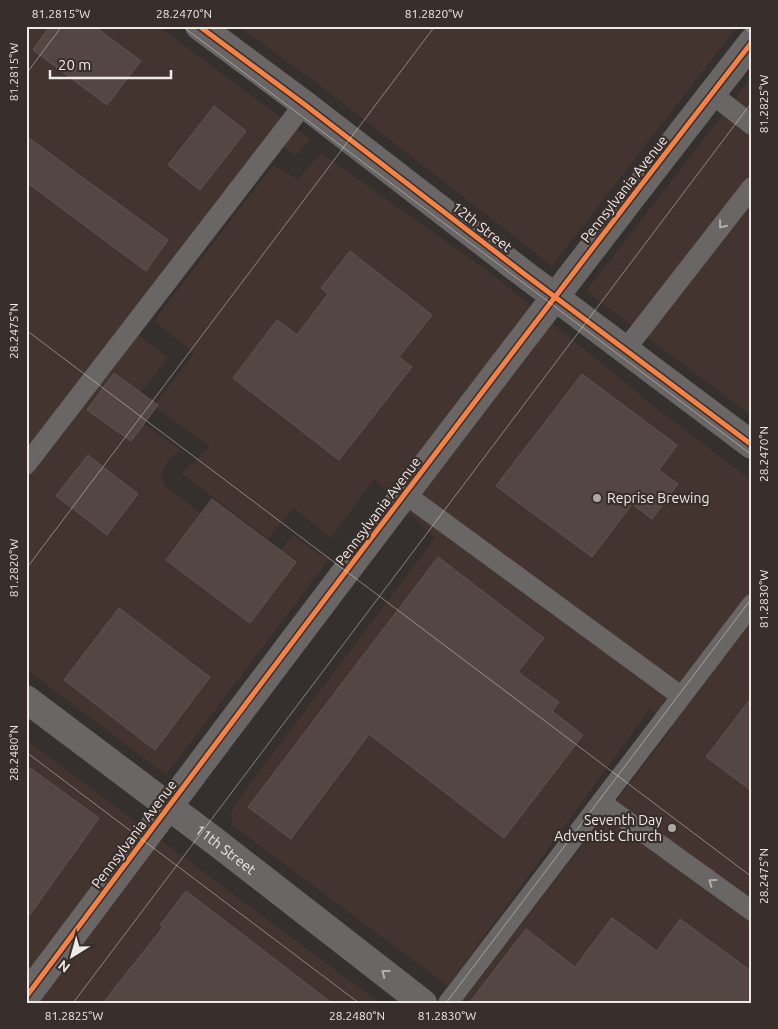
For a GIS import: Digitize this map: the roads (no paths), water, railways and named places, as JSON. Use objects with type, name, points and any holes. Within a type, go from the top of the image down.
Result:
[{"type":"street","name":"12th Street","points":[[199,26],[752,445]]},
{"type":"street","name":"Pennsylvania Avenue","points":[[26,997],[554,296],[752,42]]},
{"type":"street","name":"11th Street","points":[[26,699],[423,1003]]},
{"type":"lane","points":[[712,94],[752,126]]},
{"type":"lane","points":[[26,465],[304,104]]},
{"type":"lane","points":[[625,350],[752,187]]},
{"type":"lane","points":[[405,494],[681,696]]},
{"type":"lane","points":[[448,1003],[752,604]]},
{"type":"lane","points":[[601,802],[752,911]]},
{"type":"place","name":"Reprise Brewing","points":[[597,498]]},
{"type":"place","name":"Seventh Day Adventist Church","points":[[672,828]]}]
